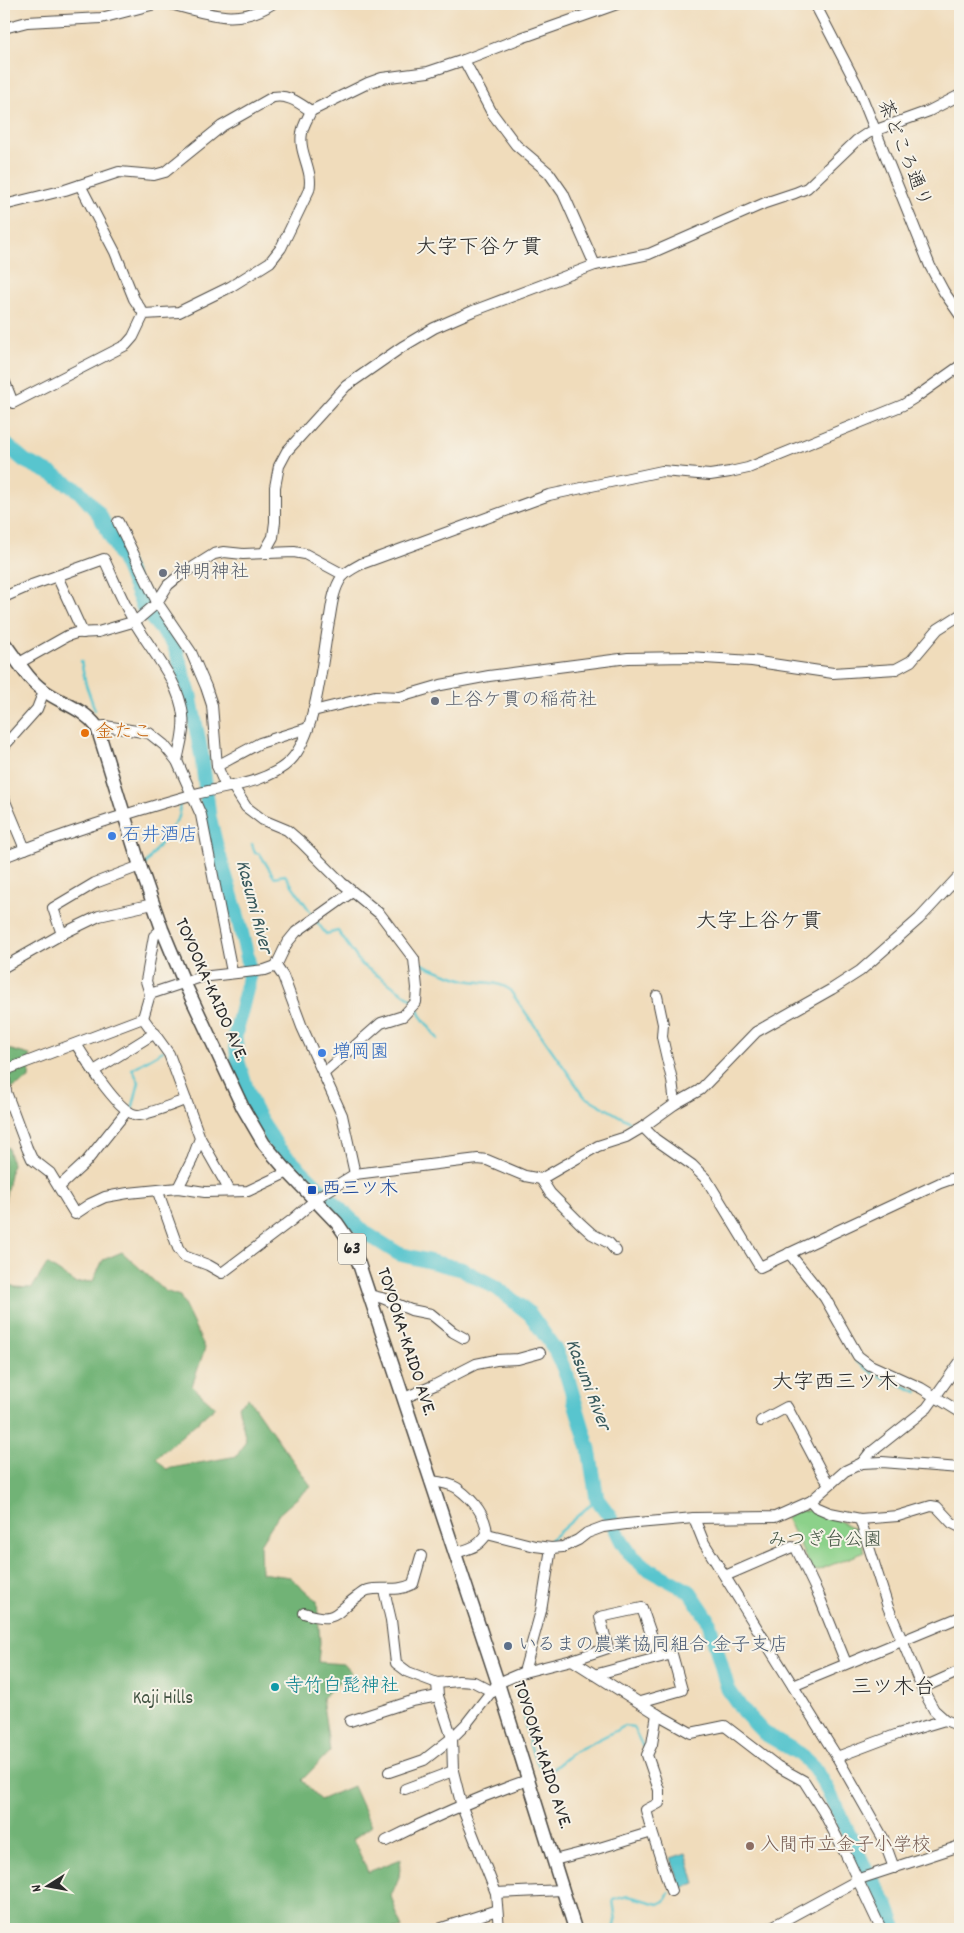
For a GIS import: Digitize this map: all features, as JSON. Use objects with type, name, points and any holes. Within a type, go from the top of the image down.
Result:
[{"type":"main road","name":"TOYOOKA-KAIDO AVE.","points":[[4,642],[35,684],[44,691],[77,708],[87,715],[97,727],[140,866],[162,929],[184,982],[243,1108],[264,1144],[288,1172],[318,1198],[348,1238],[359,1264],[455,1553],[496,1688],[528,1780],[575,1929]]},
{"type":"street","points":[[4,28],[27,22],[101,18],[155,4]]},
{"type":"street","points":[[170,4],[233,18],[258,12],[272,4]]},
{"type":"street","points":[[144,314],[179,312],[238,282],[270,262],[281,248],[309,190],[311,180],[301,141],[302,131],[311,111],[349,90],[382,78],[428,72],[617,4]]},
{"type":"street","name":"茶どころ通り","points":[[816,4],[856,85],[930,266],[944,292],[960,315]]},
{"type":"street","points":[[464,60],[497,120],[516,145],[549,173],[563,192],[595,266]]},
{"type":"street","points":[[4,205],[40,197],[119,172],[154,175],[165,172],[222,126],[273,97],[282,95],[291,98],[311,111]]},
{"type":"street","points":[[264,553],[273,537],[275,487],[279,466],[288,451],[346,386],[402,347],[434,328],[473,311],[595,266],[649,254],[766,203],[795,194],[807,188],[856,141],[875,130],[929,111],[960,95]]},
{"type":"street","points":[[80,185],[114,252],[134,299],[144,314]]},
{"type":"street","points":[[4,380],[12,403],[126,345],[133,337],[144,314]]},
{"type":"street","points":[[4,857],[125,815],[263,777],[281,769],[296,753],[305,738],[313,711],[334,594],[344,575],[361,564],[549,495],[662,471],[710,474],[748,468],[903,405],[916,398],[960,366]]},
{"type":"street","points":[[118,522],[157,603],[191,652],[206,687],[212,705],[217,766],[225,787],[263,820],[286,830],[301,842],[352,892],[380,914],[414,959],[417,988],[416,1002],[403,1016],[381,1023],[323,1074]]},
{"type":"street","points":[[19,663],[67,636],[98,632],[135,621],[157,603],[168,585],[214,554],[224,552],[294,552],[305,554],[344,575]]},
{"type":"street","points":[[4,597],[104,559],[135,621],[165,668],[179,699],[183,716],[183,731],[177,761]]},
{"type":"street","points":[[57,576],[83,633]]},
{"type":"street","points":[[313,711],[375,696],[400,697],[442,685],[489,676],[628,658],[689,657],[752,660],[833,673],[896,669],[911,661],[938,630],[960,615]]},
{"type":"street","points":[[4,750],[5,745],[37,709],[44,691]]},
{"type":"street","points":[[97,727],[105,726],[149,733],[164,745],[177,761],[201,815],[232,972]]},
{"type":"street","points":[[217,766],[260,743],[308,728]]},
{"type":"street","points":[[4,799],[25,849]]},
{"type":"street","points":[[62,934],[53,908],[95,883],[140,866]]},
{"type":"street","points":[[158,1192],[178,1248],[184,1256],[208,1265],[222,1273],[318,1198],[355,1174],[478,1159],[487,1160],[526,1176],[540,1179],[598,1146],[626,1137],[675,1104],[700,1090],[756,1032],[832,989],[860,970],[919,919],[960,875]]},
{"type":"street","points":[[150,994],[201,977],[232,972],[264,970],[276,966],[286,943],[296,932],[352,892]]},
{"type":"street","points":[[4,967],[98,916],[153,904]]},
{"type":"street","points":[[143,1018],[150,994],[146,981],[154,936],[162,929]]},
{"type":"street","points":[[276,966],[283,976],[302,1027],[342,1115],[355,1174]]},
{"type":"street","points":[[657,996],[663,1024],[662,1036],[672,1080],[675,1104]]},
{"type":"street","points":[[143,1018],[168,1054],[200,1138],[230,1191]]},
{"type":"street","points":[[143,1018],[5,1070],[6,1092],[32,1159],[50,1172],[75,1214],[105,1197],[128,1193],[158,1192],[178,1188],[205,1192],[248,1191],[288,1172]]},
{"type":"street","points":[[94,1071],[155,1033]]},
{"type":"street","points":[[76,1044],[126,1112],[138,1116],[186,1100]]},
{"type":"street","points":[[58,1186],[86,1162],[126,1112]]},
{"type":"street","points":[[643,1127],[655,1139],[692,1165],[707,1180],[760,1267],[940,1183],[960,1176]]},
{"type":"street","points":[[178,1188],[192,1160],[200,1138]]},
{"type":"street","points":[[540,1179],[550,1193],[581,1224],[592,1234],[609,1243],[616,1251]]},
{"type":"street","points":[[789,1253],[825,1298],[858,1356],[870,1365],[936,1397],[960,1412]]},
{"type":"street","points":[[369,1295],[412,1310],[431,1314],[453,1332],[464,1338]]},
{"type":"street","points":[[404,1398],[476,1364],[496,1360],[518,1359],[540,1353]]},
{"type":"street","points":[[862,1463],[869,1454],[927,1408],[960,1362]]},
{"type":"street","points":[[761,1421],[787,1407],[829,1484]]},
{"type":"street","points":[[487,1534],[549,1548],[563,1547],[578,1540],[587,1533],[603,1527],[694,1518],[775,1517],[811,1501],[845,1471],[862,1463],[882,1462],[960,1468]]},
{"type":"street","points":[[430,1480],[457,1488],[479,1509],[483,1516],[487,1534]]},
{"type":"street","points":[[811,1501],[816,1507],[830,1513],[860,1519],[898,1516],[932,1506],[937,1507],[952,1523],[960,1528]]},
{"type":"street","points":[[694,1518],[704,1543],[837,1758],[883,1838],[891,1870]]},
{"type":"street","points":[[860,1519],[888,1607],[922,1688],[934,1710],[945,1720],[960,1726]]},
{"type":"street","points":[[455,1553],[476,1547],[487,1534]]},
{"type":"street","points":[[725,1576],[792,1547],[796,1548],[819,1596],[846,1663]]},
{"type":"street","points":[[524,1672],[541,1611],[549,1548]]},
{"type":"street","points":[[304,1613],[327,1618],[336,1616],[351,1601],[367,1590],[403,1589],[413,1584],[421,1556]]},
{"type":"street","points":[[384,1590],[391,1620],[396,1663],[408,1672],[437,1684],[459,1681],[474,1682],[496,1688]]},
{"type":"street","points":[[390,1772],[424,1760],[452,1738],[466,1724],[496,1688],[524,1672],[572,1660],[608,1648],[600,1617],[642,1608],[659,1657]]},
{"type":"street","points":[[793,1686],[960,1616]]},
{"type":"street","points":[[594,1675],[672,1654],[682,1690],[640,1702]]},
{"type":"street","points":[[572,1660],[656,1714],[691,1733],[725,1726],[777,1766],[804,1781],[823,1811],[860,1879],[880,1929]]},
{"type":"street","points":[[922,1688],[960,1671]]},
{"type":"street","points":[[437,1684],[438,1696],[452,1738],[453,1771],[462,1807],[496,1893],[499,1929]]},
{"type":"street","points":[[350,1721],[412,1701],[438,1696]]},
{"type":"street","points":[[656,1714],[652,1744],[647,1755],[659,1790],[659,1803],[646,1810],[671,1891]]},
{"type":"street","points":[[837,1758],[898,1734],[945,1720]]},
{"type":"street","points":[[405,1789],[453,1771]]},
{"type":"street","points":[[386,1841],[406,1829],[528,1780]]},
{"type":"street","points":[[554,1860],[652,1832]]},
{"type":"street","points":[[768,1929],[860,1879],[960,1846]]},
{"type":"street","points":[[496,1893],[563,1890]]},
{"type":"street","points":[[437,1926],[497,1910]]},
{"type":"green space","points":[[4,1044],[8,1049],[30,1055],[29,1079],[4,1093]]},
{"type":"green space","points":[[8,1147],[12,1164],[4,1205],[4,1149]]},
{"type":"green space","name":"Kaji Hills","points":[[122,1252],[165,1291],[180,1296],[205,1348],[192,1386],[215,1407],[156,1458],[166,1469],[237,1456],[246,1440],[238,1406],[248,1398],[311,1486],[279,1514],[260,1544],[261,1573],[290,1577],[317,1601],[320,1642],[318,1662],[344,1664],[351,1672],[322,1698],[330,1751],[302,1780],[320,1800],[353,1786],[371,1826],[353,1839],[368,1872],[401,1859],[399,1877],[391,1896],[402,1929],[4,1929],[4,1282],[15,1287],[32,1288],[47,1264],[76,1283],[93,1281],[103,1260]]},
{"type":"green space","name":"みつぎ台公園","points":[[818,1510],[857,1530],[865,1552],[813,1572],[786,1518],[796,1511]]},
{"type":"water","points":[[686,1853],[695,1883],[681,1888],[671,1858]]},
{"type":"waterway","name":"Kasumi River","points":[[4,443],[25,461],[52,474],[79,491],[99,514],[126,566],[144,609],[174,644],[190,696],[202,758],[209,816],[248,960],[249,979],[235,1036],[238,1062],[254,1109],[278,1148],[364,1232],[399,1254],[461,1269],[497,1288],[530,1314],[556,1351],[567,1376],[589,1449],[597,1499],[609,1515],[622,1542],[631,1555],[645,1567],[690,1592],[708,1619],[728,1689],[743,1711],[764,1733],[800,1754],[814,1767],[827,1788],[863,1864],[886,1903],[896,1929]]},
{"type":"waterway","points":[[81,661],[86,685],[95,710]]},
{"type":"waterway","points":[[145,865],[179,817],[180,805]]},
{"type":"waterway","points":[[252,844],[255,853],[260,854],[274,877],[285,875],[314,917]]},
{"type":"waterway","points":[[317,922],[326,934],[338,931],[361,964],[413,1000]]},
{"type":"waterway","points":[[417,962],[460,978],[499,984],[509,989],[584,1096],[637,1126]]},
{"type":"waterway","points":[[416,1005],[420,1015],[438,1039]]},
{"type":"waterway","points":[[132,1110],[139,1082],[132,1069],[163,1051]]},
{"type":"waterway","points":[[842,1338],[853,1356]]},
{"type":"waterway","points":[[856,1361],[874,1374],[918,1392]]},
{"type":"waterway","points":[[549,1544],[550,1540],[597,1499]]},
{"type":"waterway","points":[[521,1676],[522,1699],[530,1744],[534,1757],[548,1773],[572,1753],[625,1726],[633,1727],[644,1749]]},
{"type":"waterway","points":[[614,1929],[616,1921],[613,1900],[628,1896],[659,1904],[665,1901],[669,1893]]},
{"type":"place","name":"神明神社","points":[[163,573]]},
{"type":"place","name":"上谷ケ貫の稲荷社","points":[[435,701]]},
{"type":"place","name":"金たこ","points":[[85,733]]},
{"type":"place","name":"石井酒店","points":[[112,836]]},
{"type":"place","name":"増岡園","points":[[322,1053]]},
{"type":"place","name":"西三ツ木","points":[[312,1190]]},
{"type":"place","name":"いるまの農業協同組合 金子支店","points":[[508,1646]]},
{"type":"place","name":"寺竹白髭神社","points":[[275,1687]]},
{"type":"place","name":"入間市立金子小学校","points":[[750,1846]]},
{"type":"district","name":"大字下谷ケ貫","points":[[479,249]]},
{"type":"district","name":"大字上谷ケ貫","points":[[759,923]]},
{"type":"district","name":"大字西三ツ木","points":[[835,1384]]},
{"type":"district","name":"三ツ木台","points":[[893,1689]]}]
